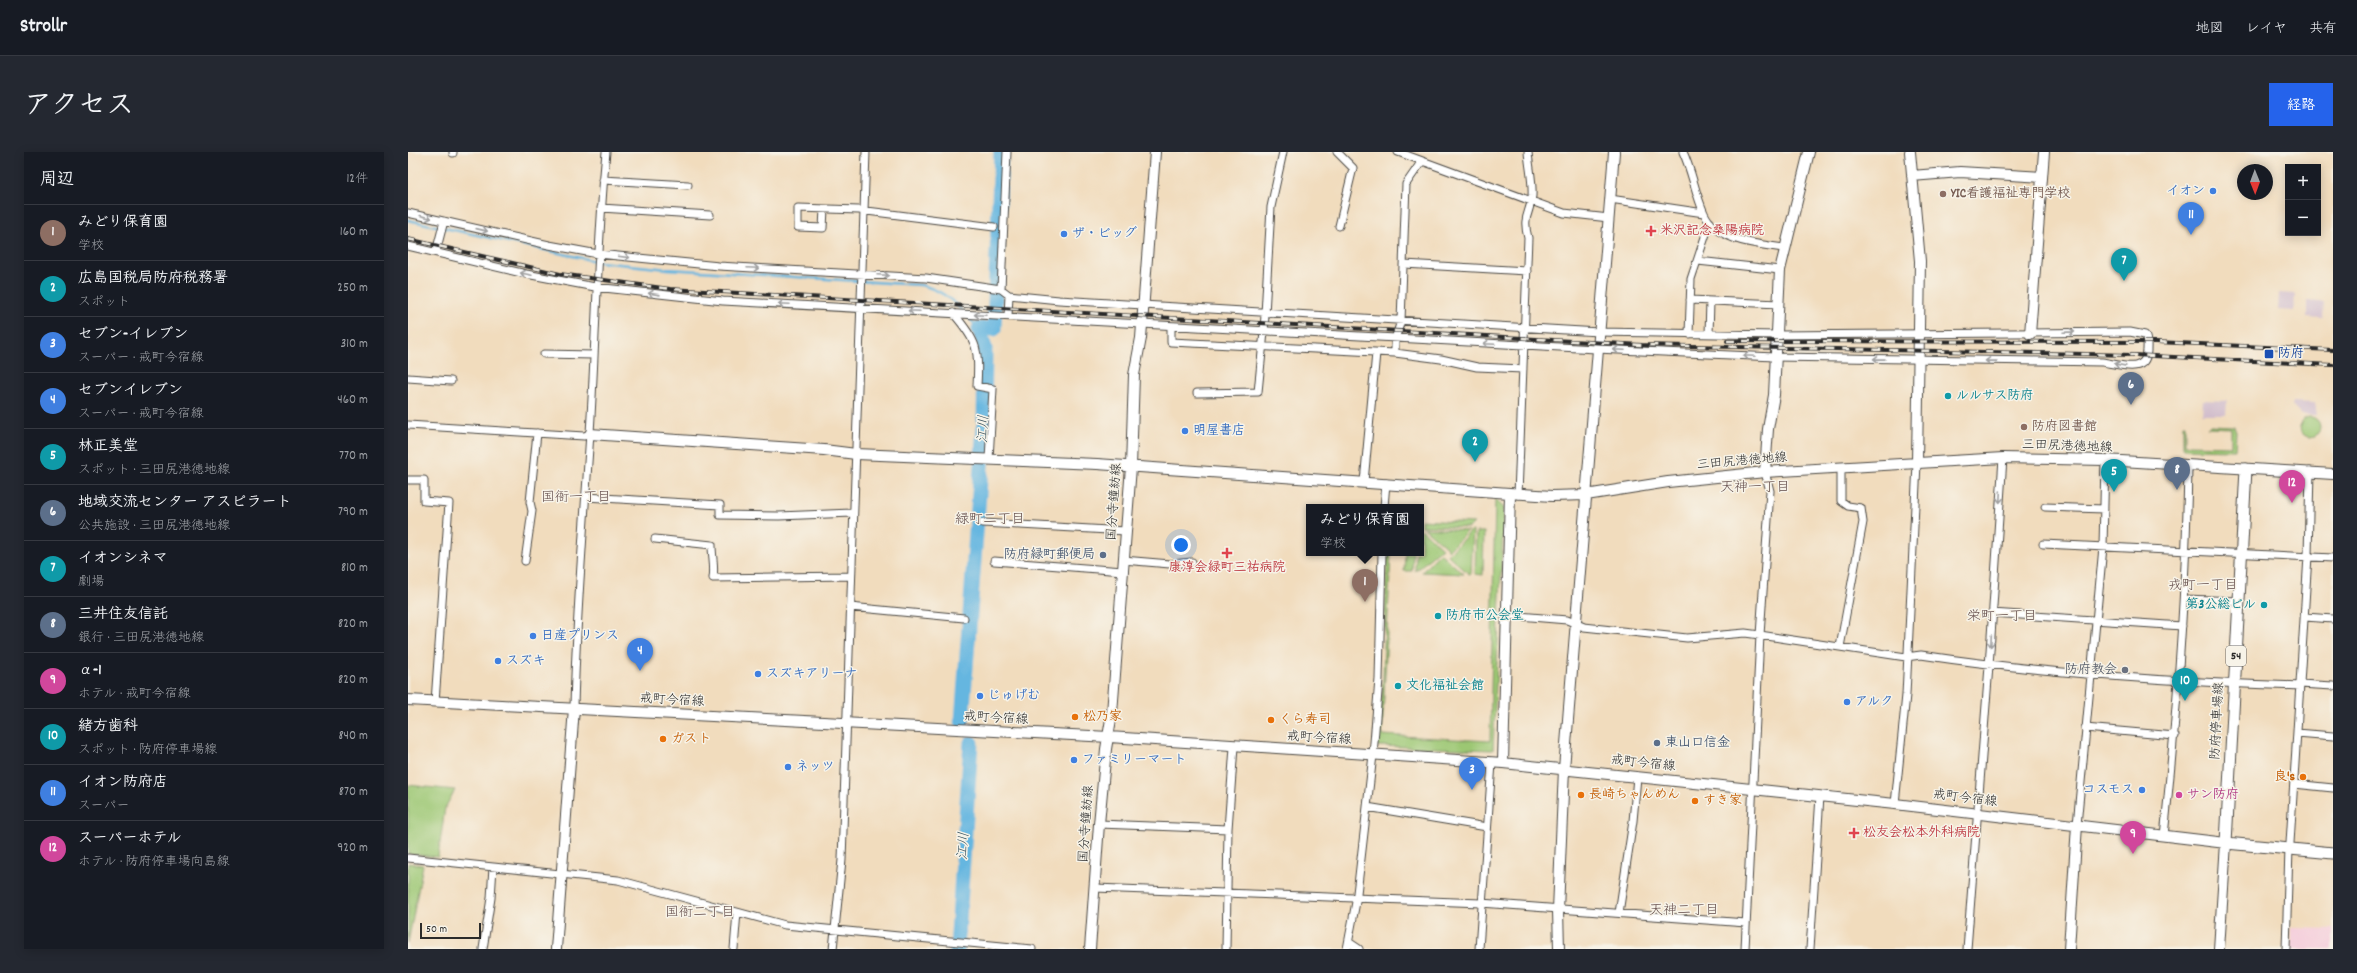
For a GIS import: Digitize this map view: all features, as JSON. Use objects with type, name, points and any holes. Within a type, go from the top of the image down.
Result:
[{"type":"main road","name":"防府停車場線","points":[[2226,843],[2246,469]]},
{"type":"main road","points":[[2226,843],[2290,846],[2333,853]]},
{"type":"street","points":[[556,949],[574,708],[575,648],[590,434],[595,287],[606,152]]},
{"type":"street","points":[[833,949],[842,860],[852,513],[856,454],[862,274],[866,212],[866,152]]},
{"type":"street","points":[[1001,289],[1006,152]]},
{"type":"street","name":"国分寺鐘紡線","points":[[1090,949],[1099,824],[1109,738],[1123,571],[1131,467],[1134,376],[1144,306],[1154,152]]},
{"type":"street","points":[[1197,393],[1258,392],[1263,348],[1271,207],[1283,152]]},
{"type":"street","points":[[1337,152],[1353,168],[1339,226]]},
{"type":"street","points":[[1398,152],[1530,202],[1564,212],[1609,218]]},
{"type":"street","points":[[1502,763],[1506,615],[1525,327],[1528,238],[1524,226],[1525,215],[1532,195],[1528,152]]},
{"type":"street","points":[[1559,949],[1558,910],[1564,769],[1596,349],[1614,152]]},
{"type":"street","points":[[1683,152],[1689,165],[1704,213],[1710,222],[1735,240],[1784,248]]},
{"type":"street","points":[[1745,949],[1760,635],[1770,491],[1765,472],[1768,429],[1774,395],[1780,270],[1784,248],[1809,152]]},
{"type":"street","points":[[1895,804],[1906,695],[1906,656],[1917,463],[1920,261],[1910,152]]},
{"type":"street","points":[[2030,334],[2044,152]]},
{"type":"street","points":[[1395,353],[1395,339],[1401,321],[1406,184],[1422,161]]},
{"type":"street","points":[[1912,176],[1960,172],[2042,177]]},
{"type":"street","points":[[603,180],[688,185]]},
{"type":"street","points":[[1610,199],[1704,213]]},
{"type":"street","points":[[601,208],[710,215]]},
{"type":"street","points":[[824,209],[823,228],[798,227],[798,208],[824,209],[866,212],[994,227]]},
{"type":"street","points":[[408,213],[598,254],[712,266],[926,278],[1001,289],[1009,295],[1144,306],[1598,332],[1777,335],[2030,334],[2098,332],[2141,333],[2147,339],[2146,358],[2141,365],[2135,367],[2102,362],[1775,357],[1171,327],[1008,316],[861,309],[671,297],[595,287],[526,274],[408,246]]},
{"type":"street","points":[[436,252],[444,221]]},
{"type":"street","points":[[1689,334],[1692,279],[1710,222]]},
{"type":"street","points":[[1698,260],[1780,270]]},
{"type":"street","points":[[1404,264],[1527,271]]},
{"type":"street","points":[[1008,316],[1009,295]]},
{"type":"street","points":[[1690,300],[1779,304]]},
{"type":"street","points":[[1709,334],[1710,302]]},
{"type":"street","points":[[953,313],[968,331],[976,345],[978,357],[977,386],[993,389],[989,459]]},
{"type":"street","points":[[1171,327],[1171,342],[1263,348],[1395,353],[1441,359],[1477,367],[1523,369]]},
{"type":"street","points":[[1364,482],[1376,353]]},
{"type":"street","points":[[544,354],[593,355]]},
{"type":"street","points":[[408,378],[451,381]]},
{"type":"street","points":[[408,425],[584,436],[590,434]]},
{"type":"street","points":[[525,561],[532,511],[530,502],[537,433]]},
{"type":"street","name":"三田尻港徳地線","points":[[590,434],[824,450],[856,454],[989,459],[1386,483],[1514,495],[1586,495],[1668,482],[1765,472],[2003,458],[2105,460],[2188,467],[2310,471],[2333,474]]},
{"type":"street","points":[[1967,949],[1989,666],[2003,458]]},
{"type":"street","points":[[2069,949],[2085,728],[2103,547],[2105,460]]},
{"type":"street","points":[[2164,836],[2175,736],[2179,682],[2187,552],[2188,467]]},
{"type":"street","points":[[1840,468],[1841,501],[1848,506],[1861,508],[1863,522],[1840,647]]},
{"type":"street","points":[[2286,949],[2290,846],[2305,617],[2310,471]]},
{"type":"street","points":[[408,480],[424,480],[424,501],[449,503],[435,702]]},
{"type":"street","points":[[1384,504],[1386,483]]},
{"type":"street","points":[[586,497],[720,504],[720,515],[779,516],[852,513]]},
{"type":"street","points":[[2045,507],[2104,509]]},
{"type":"street","points":[[983,524],[1126,531]]},
{"type":"street","points":[[654,540],[712,545],[711,561],[715,566],[713,578],[851,576]]},
{"type":"street","points":[[2043,544],[2187,552],[2194,550],[2333,558]]},
{"type":"street","points":[[1359,949],[1349,946],[1374,755],[1379,679],[1382,556]]},
{"type":"street","points":[[1123,560],[1170,564],[1192,562]]},
{"type":"street","points":[[994,561],[1123,571]]},
{"type":"street","points":[[2184,599],[2238,601]]},
{"type":"street","points":[[850,607],[964,618]]},
{"type":"street","points":[[1992,613],[2182,626]]},
{"type":"street","points":[[1506,615],[1567,620],[1584,627],[1687,638],[1745,633],[1906,656],[1921,655],[1989,666],[2091,676],[2179,682],[2333,686]]},
{"type":"street","points":[[2305,617],[2333,619]]},
{"type":"street","name":"戒町今宿線","points":[[408,700],[1109,738],[1492,762],[1895,804],[2226,843]]},
{"type":"street","points":[[2085,728],[2175,736]]},
{"type":"street","points":[[2297,733],[2333,736]]},
{"type":"street","points":[[1226,949],[1228,828],[1234,747]]},
{"type":"street","points":[[1479,949],[1492,762]]},
{"type":"street","points":[[1619,913],[1633,821],[1637,777]]},
{"type":"street","points":[[2294,784],[2333,788]]},
{"type":"street","points":[[1810,949],[1820,796]]},
{"type":"street","points":[[1367,807],[1487,827]]},
{"type":"street","points":[[1099,824],[1228,828]]},
{"type":"street","points":[[2219,949],[2226,843]]},
{"type":"street","points":[[408,858],[618,880],[785,925],[1032,949]]},
{"type":"street","points":[[483,949],[491,898],[493,867]]},
{"type":"street","points":[[1095,888],[1481,903],[1746,923]]},
{"type":"street","points":[[734,949],[737,912]]},
{"type":"shaded area","points":[[2279,293],[2295,294],[2294,311],[2278,310]]},
{"type":"shaded area","points":[[2307,301],[2324,302],[2323,318],[2307,317]]},
{"type":"shaded area","points":[[2203,400],[2227,401],[2226,414],[2202,414]]},
{"type":"shaded area","points":[[2293,402],[2315,403],[2317,415],[2301,415],[2292,406]]},
{"type":"shaded area","points":[[2291,928],[2333,929],[2333,949],[2291,949]]},
{"type":"green space","points":[[2310,417],[2317,420],[2320,427],[2317,434],[2310,437],[2303,434],[2300,427],[2303,420]]},
{"type":"green space","points":[[2183,424],[2185,424],[2185,445],[2231,446],[2231,428],[2207,427],[2210,425],[2234,426],[2236,431],[2235,450],[2183,449]]},
{"type":"green space","points":[[1495,499],[1504,508],[1493,750],[1377,746],[1383,680],[1387,556],[1391,556],[1382,735],[1490,741]]},
{"type":"green space","points":[[1424,520],[1474,523],[1469,528],[1424,526]]},
{"type":"green space","points":[[1424,528],[1468,531],[1449,550]]},
{"type":"green space","points":[[1471,531],[1473,531],[1471,574],[1469,574],[1448,555]]},
{"type":"green space","points":[[1424,532],[1442,548],[1415,571],[1416,556],[1424,556]]},
{"type":"green space","points":[[1476,532],[1484,532],[1483,575],[1475,574]]},
{"type":"green space","points":[[1440,553],[1464,574],[1422,572]]},
{"type":"green space","points":[[1405,556],[1413,556],[1412,571],[1404,571]]},
{"type":"green space","points":[[408,785],[455,790],[445,808],[438,857],[408,854]]},
{"type":"green space","points":[[408,863],[423,865],[408,943]]},
{"type":"waterway","name":"江川","points":[[962,721],[984,427],[985,348],[979,329],[994,329],[1001,152]]},
{"type":"waterway","points":[[408,220],[600,262],[668,269],[921,285],[934,289],[945,295],[964,313]]},
{"type":"waterway","points":[[967,316],[979,329]]},
{"type":"waterway","name":"江川","points":[[957,949],[971,743]]},
{"type":"railway","points":[[408,239],[560,274],[670,289],[1642,345],[2134,355],[2333,365]]},
{"type":"railway","points":[[1727,341],[2156,342],[2333,350]]},
{"type":"place","name":"イオン","points":[[2213,191]]},
{"type":"place","name":"YIC看護福祉専門学校","points":[[1943,194]]},
{"type":"place","name":"米沢記念桑陽病院","points":[[1651,231]]},
{"type":"place","name":"ザ・ビッグ","points":[[1064,234]]},
{"type":"place","name":"イオン防府店","points":[[2191,235]]},
{"type":"place","name":"イオンシネマ","points":[[2124,281]]},
{"type":"place","name":"防府","points":[[2269,354]]},
{"type":"place","name":"ルルサス防府","points":[[1948,396]]},
{"type":"place","name":"地域交流センター アスピラート","points":[[2131,405]]},
{"type":"place","name":"防府図書館","points":[[2024,427]]},
{"type":"place","name":"明屋書店","points":[[1185,431]]},
{"type":"place","name":"広島国税局防府税務署","points":[[1475,462]]},
{"type":"place","name":"三井住友信託","points":[[2177,490]]},
{"type":"place","name":"林正美堂","points":[[2114,492]]},
{"type":"place","name":"スーパーホテル","points":[[2292,503]]},
{"type":"place","name":"康淳会緑町三祐病院","points":[[1227,553]]},
{"type":"place","name":"防府緑町郵便局","points":[[1103,555]]},
{"type":"place","name":"みどり保育園","points":[[1365,602]]},
{"type":"place","name":"第3公総ビル","points":[[2264,605]]},
{"type":"place","name":"防府市公会堂","points":[[1438,616]]},
{"type":"place","name":"日産プリンス","points":[[533,636]]},
{"type":"place","name":"スズキ","points":[[498,661]]},
{"type":"place","name":"防府教会","points":[[2125,670]]},
{"type":"place","name":"セブンイレブン","points":[[640,671]]},
{"type":"place","name":"スズキアリーナ","points":[[758,674]]},
{"type":"place","name":"文化福祉会館","points":[[1398,686]]},
{"type":"place","name":"じゅげむ","points":[[980,696]]},
{"type":"place","name":"緒方歯科","points":[[2185,701]]},
{"type":"place","name":"アルク","points":[[1847,702]]},
{"type":"place","name":"松乃家","points":[[1075,717]]},
{"type":"place","name":"くら寿司","points":[[1271,720]]},
{"type":"place","name":"ガスト","points":[[663,739]]},
{"type":"place","name":"東山口信金","points":[[1657,743]]},
{"type":"place","name":"ファミリーマート","points":[[1074,760]]},
{"type":"place","name":"ネッツ","points":[[788,767]]},
{"type":"place","name":"良's","points":[[2303,777]]},
{"type":"place","name":"セブン-イレブン","points":[[1472,790]]},
{"type":"place","name":"コスモス","points":[[2142,790]]},
{"type":"place","name":"長崎ちゃんめん","points":[[1581,795]]},
{"type":"place","name":"サン防府","points":[[2179,795]]},
{"type":"place","name":"すき家","points":[[1695,801]]},
{"type":"place","name":"松友会松本外科病院","points":[[1854,833]]},
{"type":"place","name":"α-1","points":[[2133,854]]},
{"type":"district","name":"天神一丁目","points":[[1755,488]]},
{"type":"district","name":"国衙一丁目","points":[[576,498]]},
{"type":"district","name":"緑町二丁目","points":[[990,520]]},
{"type":"district","name":"戎町一丁目","points":[[2203,586]]},
{"type":"district","name":"栄町一丁目","points":[[2002,617]]},
{"type":"district","name":"天神二丁目","points":[[1684,911]]},
{"type":"district","name":"国衙二丁目","points":[[700,913]]}]
